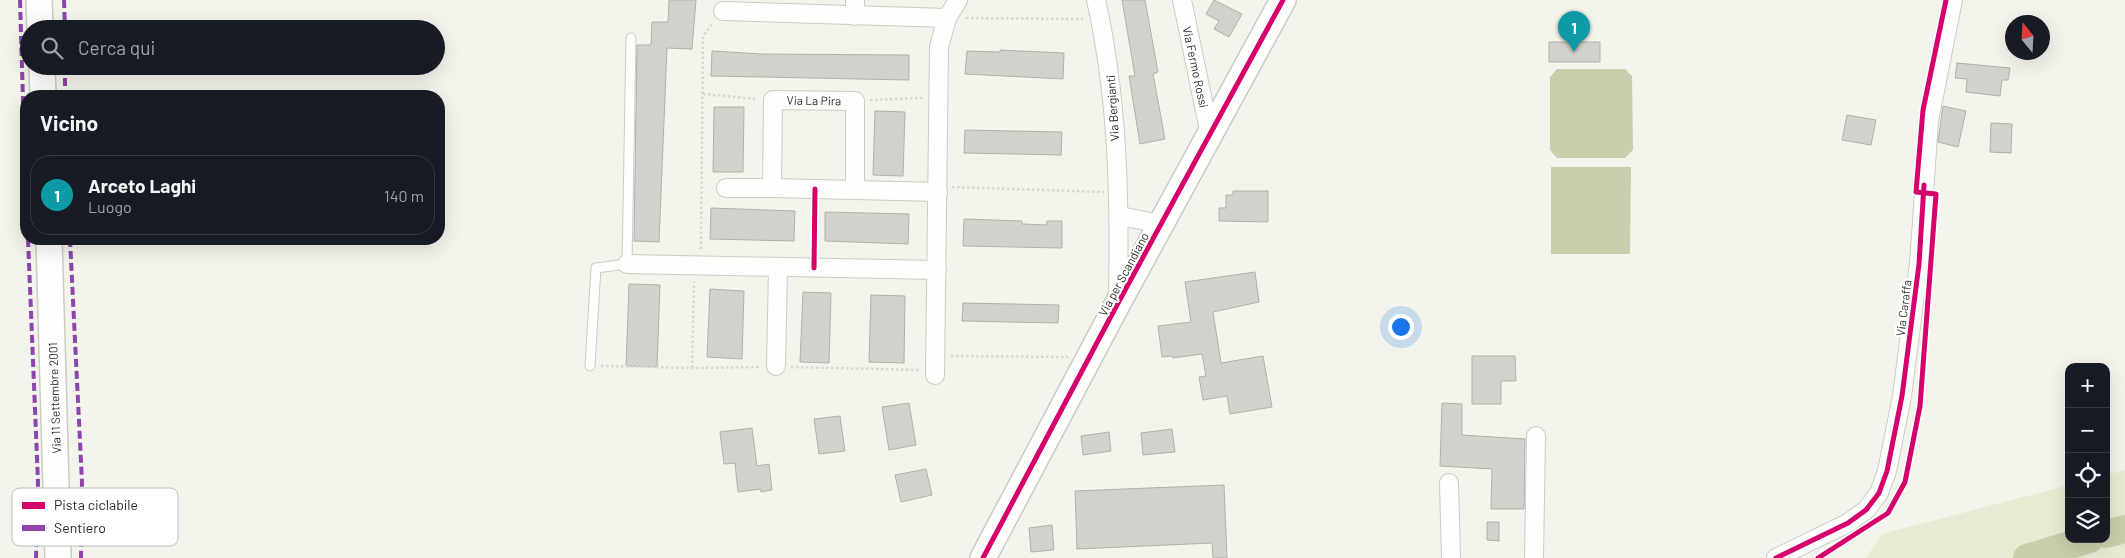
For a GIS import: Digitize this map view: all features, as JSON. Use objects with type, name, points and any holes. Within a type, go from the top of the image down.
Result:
[{"type":"street","points":[[39,0],[40,20]]},
{"type":"street","points":[[935,375],[939,47],[947,18],[958,0]]},
{"type":"street","name":"Via Bergianti","points":[[1096,0],[1110,74],[1120,216],[1118,303]]},
{"type":"street","name":"Via Fermo Rossi","points":[[1182,0],[1210,135]]},
{"type":"street","name":"Via per Scandiano","points":[[983,558],[1118,303],[1284,0]]},
{"type":"street","name":"Via Caraffa","points":[[1776,558],[1848,523],[1866,510],[1879,493],[1887,472],[1902,396],[1918,273],[1929,122],[1953,0]]},
{"type":"street","points":[[723,11],[855,8],[947,18]]},
{"type":"street","points":[[42,75],[43,90]]},
{"type":"street","name":"Via La Pira","points":[[772,188],[773,100],[855,101],[855,190]]},
{"type":"street","points":[[726,188],[938,189]]},
{"type":"street","points":[[1120,216],[1161,224]]},
{"type":"street","name":"Via 11 Settembre 2001","points":[[49,245],[56,488]]},
{"type":"street","points":[[627,264],[937,270]]},
{"type":"street","points":[[776,366],[778,267]]},
{"type":"street","points":[[1534,558],[1536,436]]},
{"type":"street","points":[[1449,483],[1451,558]]},
{"type":"lane","points":[[590,366],[596,268],[627,264],[632,38]]},
{"type":"path","points":[[692,368],[697,265],[703,36],[723,11]]},
{"type":"path","points":[[947,18],[1100,19]]},
{"type":"path","points":[[702,94],[773,100]]},
{"type":"path","points":[[855,101],[939,97]]},
{"type":"path","points":[[814,268],[815,189]]},
{"type":"path","points":[[938,189],[1118,192]]},
{"type":"path","points":[[935,356],[1089,357]]},
{"type":"shaded area","points":[[1557,69],[1625,69],[1632,76],[1633,150],[1625,158],[1557,158],[1550,150],[1550,77]]},
{"type":"shaded area","points":[[1551,167],[1631,167],[1630,254],[1551,254]]},
{"type":"shaded area","points":[[2125,470],[2125,558],[1866,558],[1882,534],[2065,486],[2065,543],[2110,543],[2110,474]]},
{"type":"building","points":[[669,0],[696,0],[692,49],[667,48],[659,242],[634,241],[637,45],[651,45],[652,22],[668,22]]},
{"type":"building","points":[[1122,0],[1145,0],[1158,72],[1153,74],[1165,139],[1140,144],[1129,76],[1135,76]]},
{"type":"building","points":[[1214,0],[1242,14],[1229,37],[1214,29],[1219,21],[1206,14]]},
{"type":"building","points":[[1549,42],[1600,42],[1600,62],[1549,62]]},
{"type":"building","points":[[1000,50],[1064,53],[1063,79],[965,74],[967,51],[1000,52]]},
{"type":"building","points":[[712,51],[762,54],[909,55],[909,80],[711,76]]},
{"type":"building","points":[[1957,63],[2010,68],[2008,80],[2002,80],[2000,96],[1966,92],[1967,79],[1955,78]]},
{"type":"building","points":[[1943,106],[1966,111],[1958,147],[1938,142]]},
{"type":"building","points":[[714,107],[744,107],[743,172],[713,172]]},
{"type":"building","points":[[875,111],[905,112],[903,176],[873,175]]},
{"type":"building","points":[[1847,115],[1876,120],[1871,145],[1842,140]]},
{"type":"building","points":[[1991,123],[2012,124],[2011,153],[1990,152]]},
{"type":"building","points":[[965,130],[1062,132],[1061,155],[964,153]]},
{"type":"building","points":[[1233,191],[1268,191],[1268,222],[1219,221],[1219,208],[1226,208],[1226,195],[1233,195]]},
{"type":"building","points":[[711,208],[795,211],[794,241],[710,239]]},
{"type":"building","points":[[825,212],[909,214],[908,244],[825,241]]},
{"type":"building","points":[[964,219],[1022,221],[1022,224],[1047,225],[1047,221],[1062,221],[1062,248],[963,246]]},
{"type":"building","points":[[1255,272],[1259,302],[1213,312],[1221,363],[1263,356],[1272,407],[1230,414],[1227,396],[1203,400],[1199,377],[1206,376],[1202,354],[1173,358],[1173,356],[1162,357],[1158,326],[1191,322],[1185,282]]},
{"type":"building","points":[[629,284],[660,285],[657,367],[626,366]]},
{"type":"building","points":[[710,289],[744,291],[742,359],[707,357]]},
{"type":"building","points":[[803,292],[831,293],[829,363],[800,362]]},
{"type":"building","points":[[871,295],[905,296],[904,363],[869,362]]},
{"type":"building","points":[[963,303],[1059,305],[1058,323],[962,321]]},
{"type":"building","points":[[1472,356],[1515,356],[1516,381],[1501,381],[1501,404],[1472,404]]},
{"type":"building","points":[[909,403],[916,445],[889,450],[882,407]]},
{"type":"building","points":[[1442,403],[1462,404],[1462,435],[1525,439],[1524,509],[1491,509],[1492,469],[1440,466]]},
{"type":"building","points":[[840,416],[845,451],[819,454],[814,419]]},
{"type":"building","points":[[752,428],[757,466],[769,464],[772,490],[761,492],[761,489],[738,492],[735,463],[724,464],[720,432]]},
{"type":"building","points":[[1172,429],[1175,452],[1143,455],[1141,433]]},
{"type":"building","points":[[1109,432],[1111,451],[1083,455],[1081,436]]},
{"type":"building","points":[[926,469],[932,495],[901,502],[895,475]]},
{"type":"building","points":[[1224,485],[1227,558],[1213,558],[1212,543],[1077,549],[1075,491]]},
{"type":"building","points":[[1487,522],[1499,522],[1499,541],[1487,540]]},
{"type":"building","points":[[1052,525],[1054,550],[1031,552],[1029,528]]},
{"type":"waterway","points":[[2110,533],[2125,529]]},
{"type":"waterway","points":[[2027,558],[2077,543]]},
{"type":"marked path","points":[[20,0],[21,20]]},
{"type":"marked path","points":[[64,0],[65,20]]},
{"type":"marked path","points":[[22,75],[23,90]]},
{"type":"marked path","points":[[65,75],[65,90]]},
{"type":"marked path","points":[[28,245],[38,488]]},
{"type":"marked path","points":[[70,245],[82,488]]},
{"type":"marked path","points":[[36,546],[36,558]]},
{"type":"marked path","points":[[81,546],[81,558]]},
{"type":"cycle path","points":[[983,558],[1118,303],[1283,0]]},
{"type":"cycle path","points":[[1818,558],[1888,513],[1905,482],[1920,406],[1936,194],[1916,192],[1923,110],[1946,0]]},
{"type":"cycle path","points":[[1776,558],[1848,523],[1866,510],[1879,493],[1887,471],[1902,396],[1919,264],[1924,185]]},
{"type":"cycle path","points":[[814,268],[815,189]]},
{"type":"place","name":"Arceto Laghi","points":[[1574,52]]}]
